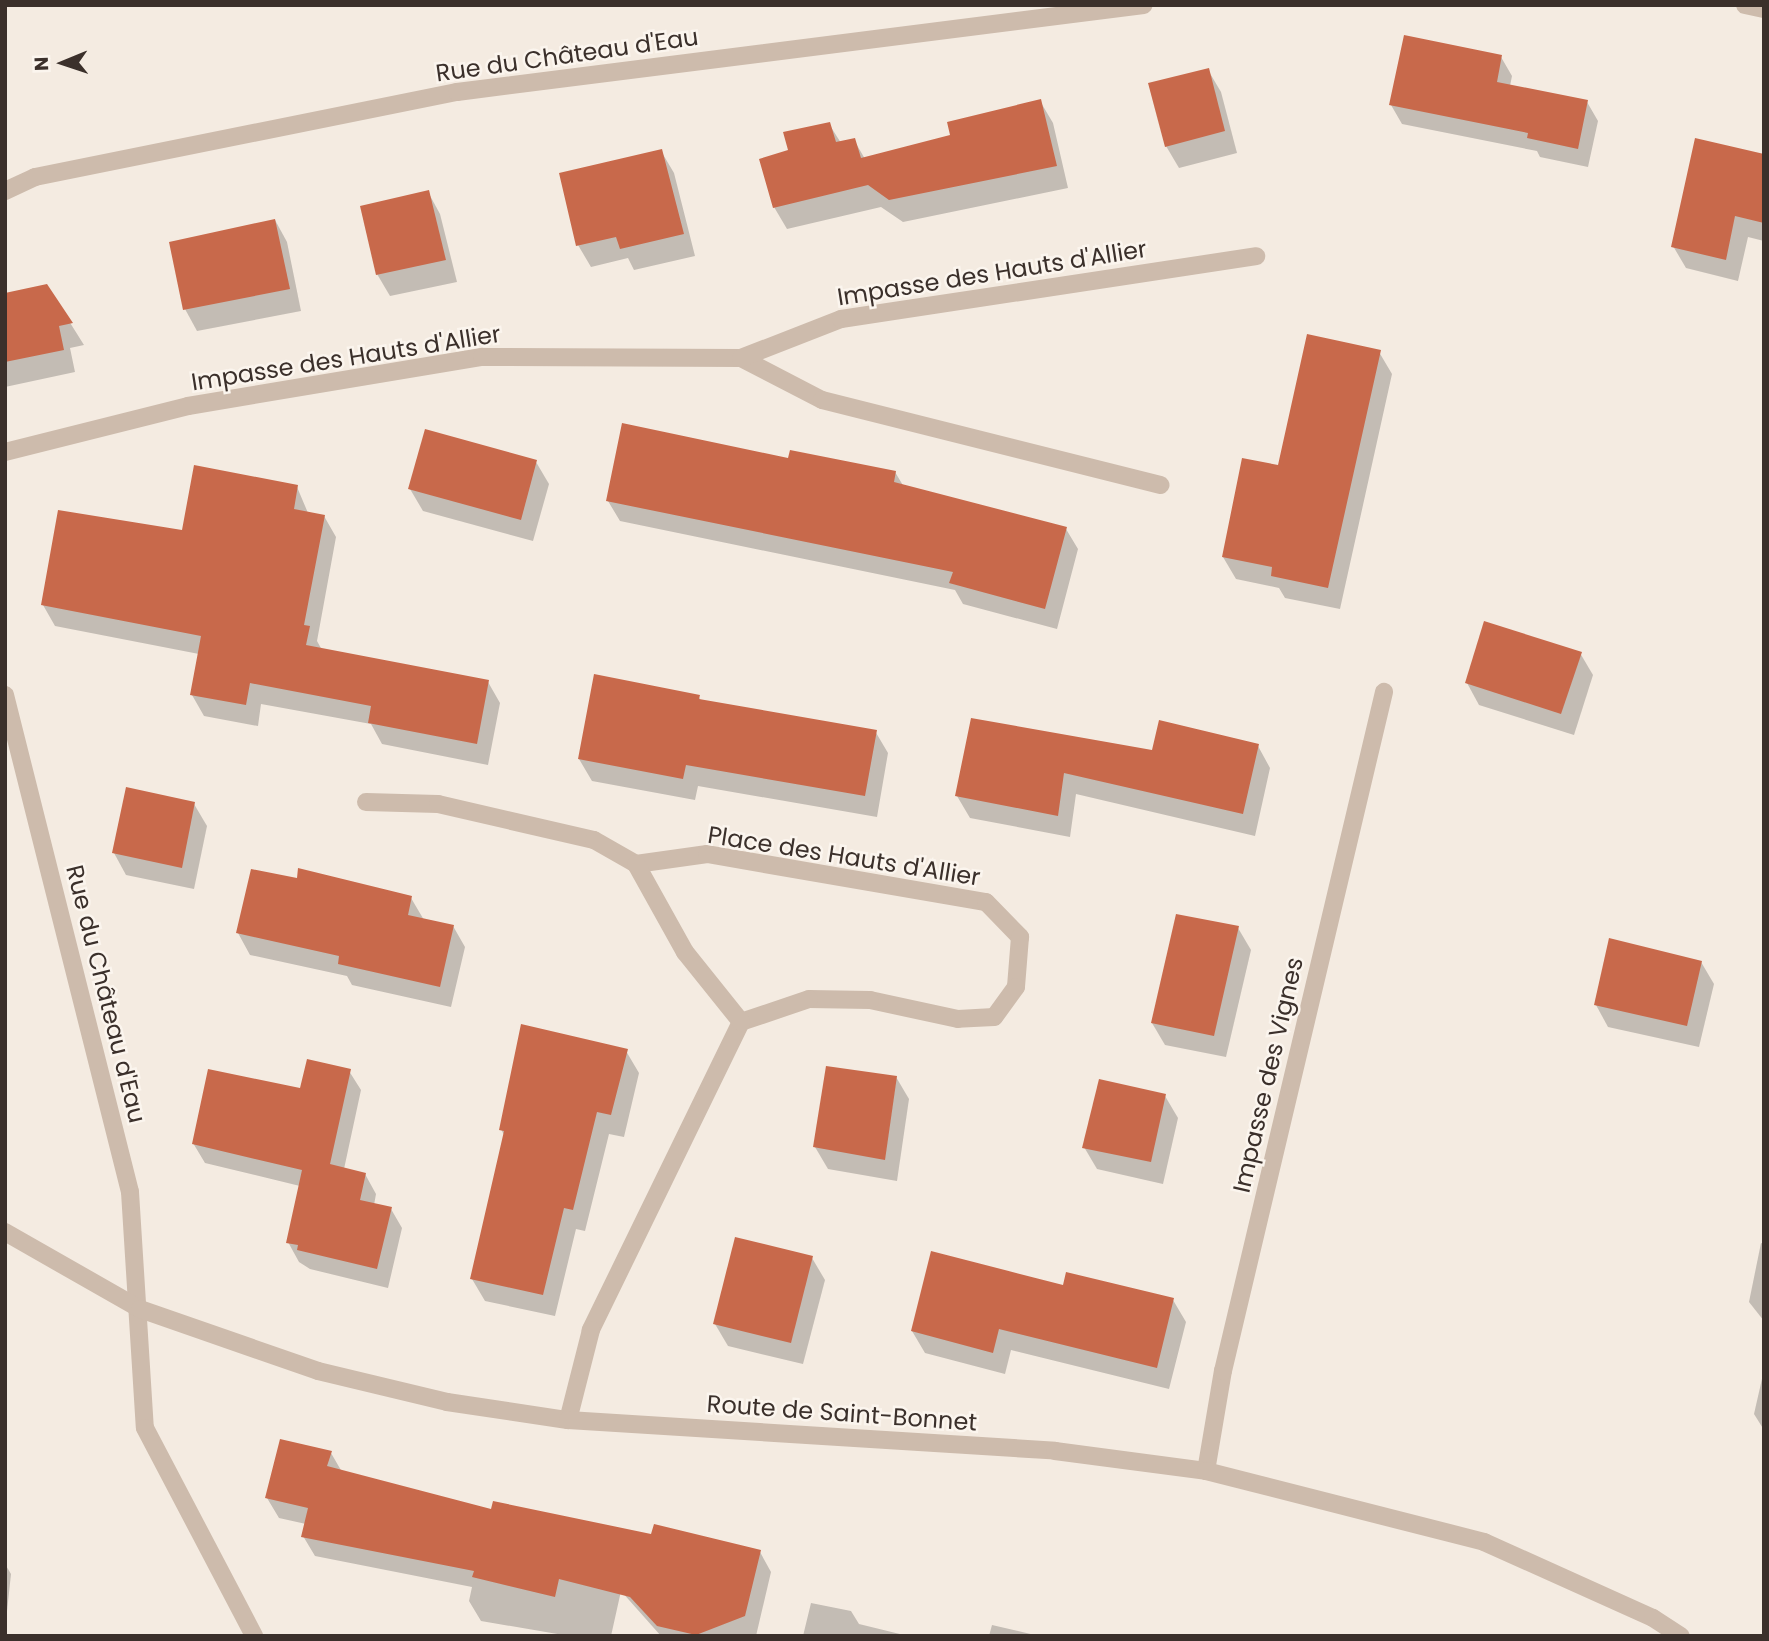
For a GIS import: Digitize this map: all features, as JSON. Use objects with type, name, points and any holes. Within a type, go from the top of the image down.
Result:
[{"type":"street","name":"Rue du Château d'Eau","points":[[5,191],[35,177],[457,92],[1144,5]]},
{"type":"street","points":[[1745,5],[1764,9]]},
{"type":"street","name":"Impasse des Hauts d'Allier","points":[[5,452],[188,406],[482,357],[741,358],[841,319],[1256,256]]},
{"type":"street","name":"Impasse des Hauts d'Allier","points":[[741,358],[822,400],[1161,485]]},
{"type":"street","name":"Impasse des Vignes","points":[[1206,1471],[1223,1371],[1384,692]]},
{"type":"street","name":"Rue du Château d'Eau","points":[[5,695],[130,1192],[140,1309],[145,1428],[254,1636]]},
{"type":"street","points":[[366,802],[438,804],[594,840],[636,863],[685,952],[741,1022],[591,1330],[568,1420]]},
{"type":"street","name":"Place des Hauts d'Allier","points":[[636,863],[707,854],[986,902],[1020,937],[1016,987],[994,1017],[958,1019],[870,1000],[809,999],[741,1022]]},
{"type":"street","name":"Route de Saint-Bonnet","points":[[5,1232],[140,1309],[318,1371],[447,1402],[568,1420],[1055,1451],[1206,1471],[1485,1542],[1653,1618],[1681,1636]]},
{"type":"building","points":[[1404,35],[1502,55],[1497,82],[1588,100],[1578,149],[1527,138],[1528,133],[1389,105]]},
{"type":"building","points":[[1209,68],[1225,131],[1165,147],[1148,83]]},
{"type":"building","points":[[1041,99],[1057,166],[889,200],[868,185],[773,208],[759,159],[788,150],[783,132],[830,122],[836,142],[855,138],[861,158],[950,135],[947,122]]},
{"type":"building","points":[[1695,138],[1764,154],[1764,223],[1735,216],[1726,260],[1671,247]]},
{"type":"building","points":[[662,149],[684,234],[620,249],[616,237],[576,246],[559,173]]},
{"type":"building","points":[[429,190],[446,260],[376,275],[360,206]]},
{"type":"building","points":[[275,219],[290,289],[183,310],[169,242]]},
{"type":"building","points":[[47,284],[73,323],[59,326],[64,350],[5,362],[5,293]]},
{"type":"building","points":[[1307,334],[1381,350],[1328,588],[1271,576],[1272,567],[1222,557],[1242,458],[1278,465]]},
{"type":"building","points":[[622,423],[788,458],[790,450],[896,471],[894,482],[1067,527],[1045,609],[949,583],[953,572],[606,501]]},
{"type":"building","points":[[425,429],[537,460],[521,520],[408,489]]},
{"type":"building","points":[[194,465],[298,485],[294,509],[325,515],[304,625],[310,626],[306,645],[489,680],[477,744],[368,723],[371,706],[250,683],[246,705],[190,695],[201,636],[41,605],[58,510],[182,530]]},
{"type":"building","points":[[1484,621],[1582,652],[1561,714],[1465,683]]},
{"type":"building","points":[[594,674],[700,695],[699,699],[877,730],[865,796],[686,765],[683,779],[578,759]]},
{"type":"building","points":[[971,718],[1152,750],[1159,720],[1259,744],[1243,814],[1064,773],[1058,816],[955,796]]},
{"type":"building","points":[[126,787],[195,802],[182,868],[112,853]]},
{"type":"building","points":[[298,868],[412,896],[408,915],[454,925],[440,987],[338,964],[339,956],[236,933],[251,869],[297,878]]},
{"type":"building","points":[[1176,914],[1239,926],[1214,1036],[1151,1023]]},
{"type":"building","points":[[1609,938],[1702,961],[1687,1026],[1594,1005]]},
{"type":"building","points":[[521,1024],[628,1049],[611,1115],[597,1112],[573,1210],[564,1208],[543,1295],[470,1279],[504,1131],[499,1130]]},
{"type":"building","points":[[307,1059],[351,1069],[330,1164],[366,1173],[360,1200],[392,1207],[377,1269],[297,1250],[298,1245],[286,1243],[302,1170],[192,1144],[208,1069],[300,1088]]},
{"type":"building","points":[[826,1066],[897,1076],[885,1160],[813,1147]]},
{"type":"building","points":[[1099,1079],[1166,1094],[1151,1162],[1082,1148]]},
{"type":"building","points":[[735,1237],[813,1256],[791,1343],[713,1324]]},
{"type":"building","points":[[931,1251],[1063,1285],[1066,1272],[1174,1298],[1157,1368],[999,1329],[993,1353],[911,1331]]},
{"type":"building","points":[[280,1439],[332,1451],[327,1466],[491,1509],[493,1501],[651,1534],[654,1524],[761,1550],[745,1616],[696,1635],[657,1626],[630,1597],[559,1579],[555,1597],[472,1577],[474,1571],[301,1537],[308,1508],[265,1498]]}]
